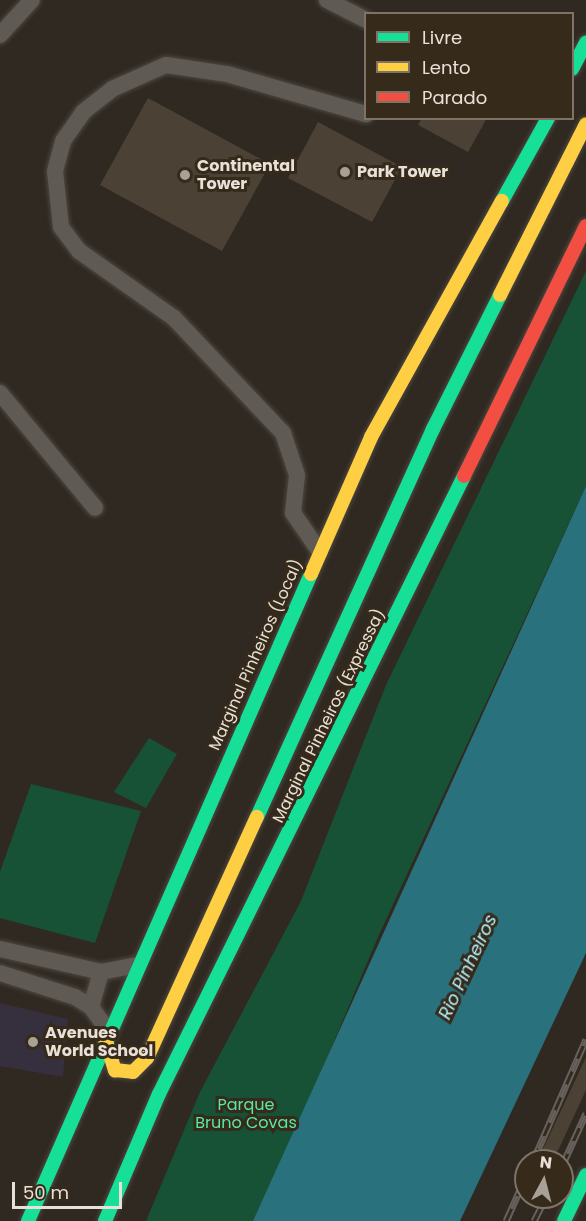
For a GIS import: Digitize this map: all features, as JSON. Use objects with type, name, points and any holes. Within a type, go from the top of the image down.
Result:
[{"type":"highway","points":[[574,67],[586,43]]},
{"type":"highway","name":"Marginal Pinheiros (Local)","points":[[28,1221],[106,1034],[371,437],[547,120]]},
{"type":"highway","points":[[106,1034],[115,1070],[133,1072],[147,1058],[433,429],[586,124]]},
{"type":"highway","name":"Marginal Pinheiros (Expressa)","points":[[105,1221],[129,1161],[586,226]]},
{"type":"highway","points":[[92,1221],[129,1161]]},
{"type":"highway","points":[[564,1221],[586,1175]]},
{"type":"street","points":[[0,35],[32,0]]},
{"type":"street","points":[[327,0],[364,19]]},
{"type":"street","points":[[320,552],[293,513],[297,475],[283,434],[174,318],[79,251],[61,227],[55,171],[63,141],[82,112],[112,89],[166,65],[227,74],[364,113]]},
{"type":"street","points":[[0,393],[95,508]]},
{"type":"street","points":[[0,949],[101,972],[138,965]]},
{"type":"street","points":[[91,1006],[101,972]]},
{"type":"street","points":[[0,973],[91,1006],[106,1034]]},
{"type":"shaded area","name":"Avenues World School","points":[[0,1003],[68,1019],[63,1077],[0,1066]]},
{"type":"green space","name":"Parque Bruno Covas","points":[[586,271],[586,486],[378,937],[297,1129],[253,1221],[146,1221],[200,1092],[301,901],[386,685]]},
{"type":"green space","points":[[149,738],[177,754],[146,808],[114,792]]},
{"type":"green space","points":[[31,784],[141,811],[95,943],[0,918],[0,872]]},
{"type":"water","name":"Rio Pinheiros","points":[[586,486],[586,953],[460,1221],[253,1221]]},
{"type":"building","name":"Continental Tower","points":[[148,98],[270,164],[222,251],[100,185]]},
{"type":"building","points":[[421,120],[486,120],[468,152],[418,125]]},
{"type":"building","name":"Park Tower","points":[[318,122],[402,167],[372,222],[288,178]]},
{"type":"building","points":[[586,1057],[586,1090],[559,1149],[543,1149]]},
{"type":"railway","points":[[538,1149],[586,1039]]},
{"type":"railway","points":[[570,1149],[586,1113]]},
{"type":"railway","points":[[506,1221],[514,1203]]},
{"type":"railway","points":[[534,1221],[540,1209]]},
{"type":"traffic: fast","points":[[574,65],[586,43]]},
{"type":"traffic: fast","points":[[502,201],[547,120]]},
{"type":"traffic: fast","points":[[257,817],[433,429],[500,295]]},
{"type":"traffic: fast","points":[[105,1221],[159,1094],[464,476]]},
{"type":"traffic: fast","points":[[28,1221],[311,574]]},
{"type":"traffic: fast","points":[[564,1221],[586,1175]]},
{"type":"traffic: slow","points":[[500,295],[586,124]]},
{"type":"traffic: slow","points":[[311,574],[371,437],[502,201]]},
{"type":"traffic: slow","points":[[105,1038],[115,1070],[133,1072],[147,1058],[257,817]]},
{"type":"traffic: jam","points":[[464,476],[586,226]]},
{"type":"place","name":"Park Tower","points":[[345,172]]},
{"type":"place","name":"Continental Tower","points":[[185,175]]},
{"type":"place","name":"Avenues World School","points":[[33,1042]]}]
